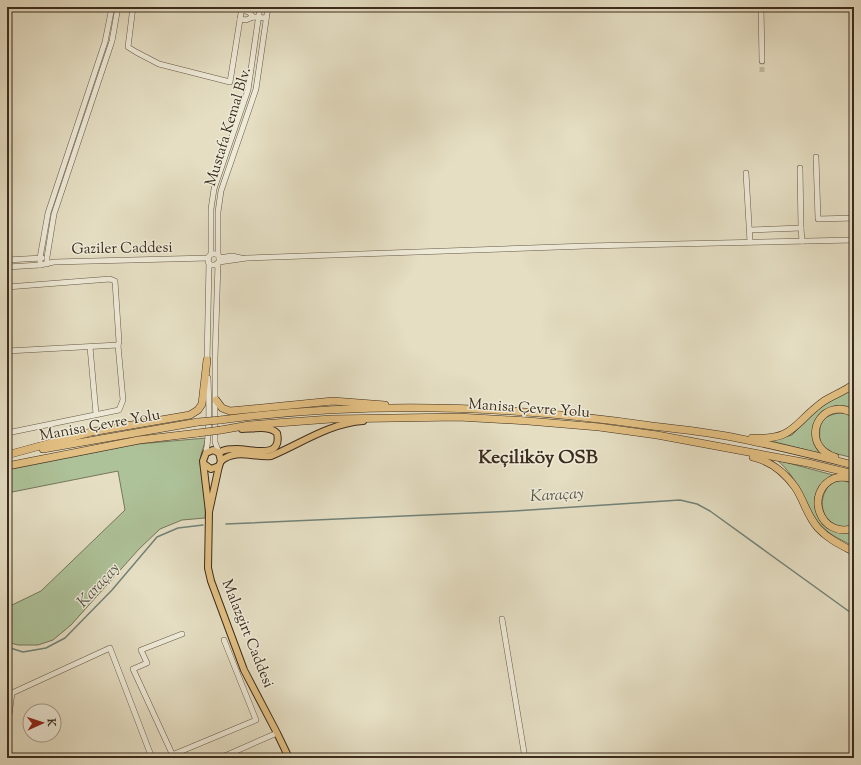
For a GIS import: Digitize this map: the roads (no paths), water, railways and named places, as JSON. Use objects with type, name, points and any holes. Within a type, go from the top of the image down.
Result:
[{"type":"highway","points":[[7,455],[91,432],[190,415],[198,410],[202,404],[207,360]]},
{"type":"highway","points":[[730,437],[739,436],[765,439],[778,437],[788,433],[825,401],[854,384]]},
{"type":"highway","points":[[216,400],[222,408],[230,411],[333,401],[381,404],[407,408]]},
{"type":"highway","name":"Manisa Çevre Yolu","points":[[7,455],[198,422],[314,411],[407,408],[508,411],[599,418],[730,437],[854,464]]},
{"type":"highway","points":[[854,414],[846,410],[838,409],[826,414],[820,419],[816,427],[815,436],[816,442],[820,448],[828,455],[854,464]]},
{"type":"highway","name":"Manisa Çevre Yolu","points":[[7,466],[139,440],[249,425],[331,419],[458,417],[599,427],[657,435],[808,463],[854,474]]},
{"type":"highway","points":[[728,449],[743,455],[761,459],[774,466],[795,488],[810,517],[819,529],[830,538],[854,552]]},
{"type":"highway","points":[[854,478],[836,478],[828,482],[821,489],[818,497],[818,507],[826,524],[833,528],[842,530],[854,528]]},
{"type":"main road","points":[[204,464],[211,469],[232,454],[264,457],[270,456],[331,429],[347,424],[404,418]]},
{"type":"main road","points":[[218,453],[222,450],[237,448],[264,451],[270,450],[275,448],[277,443],[277,433],[273,429],[230,428]]},
{"type":"main road","points":[[209,512],[203,458],[206,453],[211,450],[218,453]]},
{"type":"main road","points":[[209,512],[220,463],[218,453]]},
{"type":"main road","name":"Malazgirt Caddesi","points":[[209,512],[208,568],[211,581],[244,670],[278,733],[289,758]]},
{"type":"street","points":[[47,264],[54,214],[112,41],[115,7]]},
{"type":"street","points":[[40,265],[48,213],[105,42],[115,7]]},
{"type":"street","points":[[133,7],[128,46],[159,64],[230,82],[242,8],[256,17]]},
{"type":"street","name":"Mustafa Kemal Blv.","points":[[206,453],[209,412],[207,360],[211,209],[214,189],[248,90],[256,17],[260,7]]},
{"type":"street","name":"Mustafa Kemal Blv.","points":[[218,453],[215,442],[215,358],[218,212],[221,191],[256,89],[268,7]]},
{"type":"street","points":[[761,7],[762,61]]},
{"type":"street","points":[[240,19],[246,20],[256,17],[266,18]]},
{"type":"street","points":[[816,157],[818,219],[854,218]]},
{"type":"street","points":[[800,168],[802,241]]},
{"type":"street","points":[[746,173],[750,242]]},
{"type":"street","points":[[750,230],[802,228]]},
{"type":"street","points":[[218,260],[214,253],[209,259],[213,265],[218,260],[242,258],[587,246],[854,240]]},
{"type":"street","points":[[7,260],[47,257]]},
{"type":"street","name":"Gaziler Caddesi","points":[[47,257],[54,262]]},
{"type":"street","name":"Gaziler Caddesi","points":[[7,267],[40,265],[54,262],[209,259]]},
{"type":"street","points":[[7,287],[110,279],[115,281],[118,345],[123,400],[119,410],[7,433]]},
{"type":"street","points":[[7,351],[118,345]]},
{"type":"street","points":[[90,347],[96,414]]},
{"type":"street","points":[[502,619],[525,758]]},
{"type":"street","points":[[182,634],[142,650],[147,663],[133,669],[173,756],[256,720],[224,640]]},
{"type":"street","points":[[7,730],[12,693],[110,648],[152,758]]},
{"type":"street","points":[[220,758],[278,733]]},
{"type":"waterway","name":"Karaçay","points":[[226,524],[514,511],[680,500],[697,504],[710,511],[854,615]]},
{"type":"waterway","name":"Karaçay","points":[[7,647],[23,652],[46,648],[65,638],[112,590],[157,537],[178,528],[203,525]]},
{"type":"tunnel","points":[[762,61],[762,72]]},
{"type":"district","name":"Keçiliköy OSB","points":[[538,458]]}]
